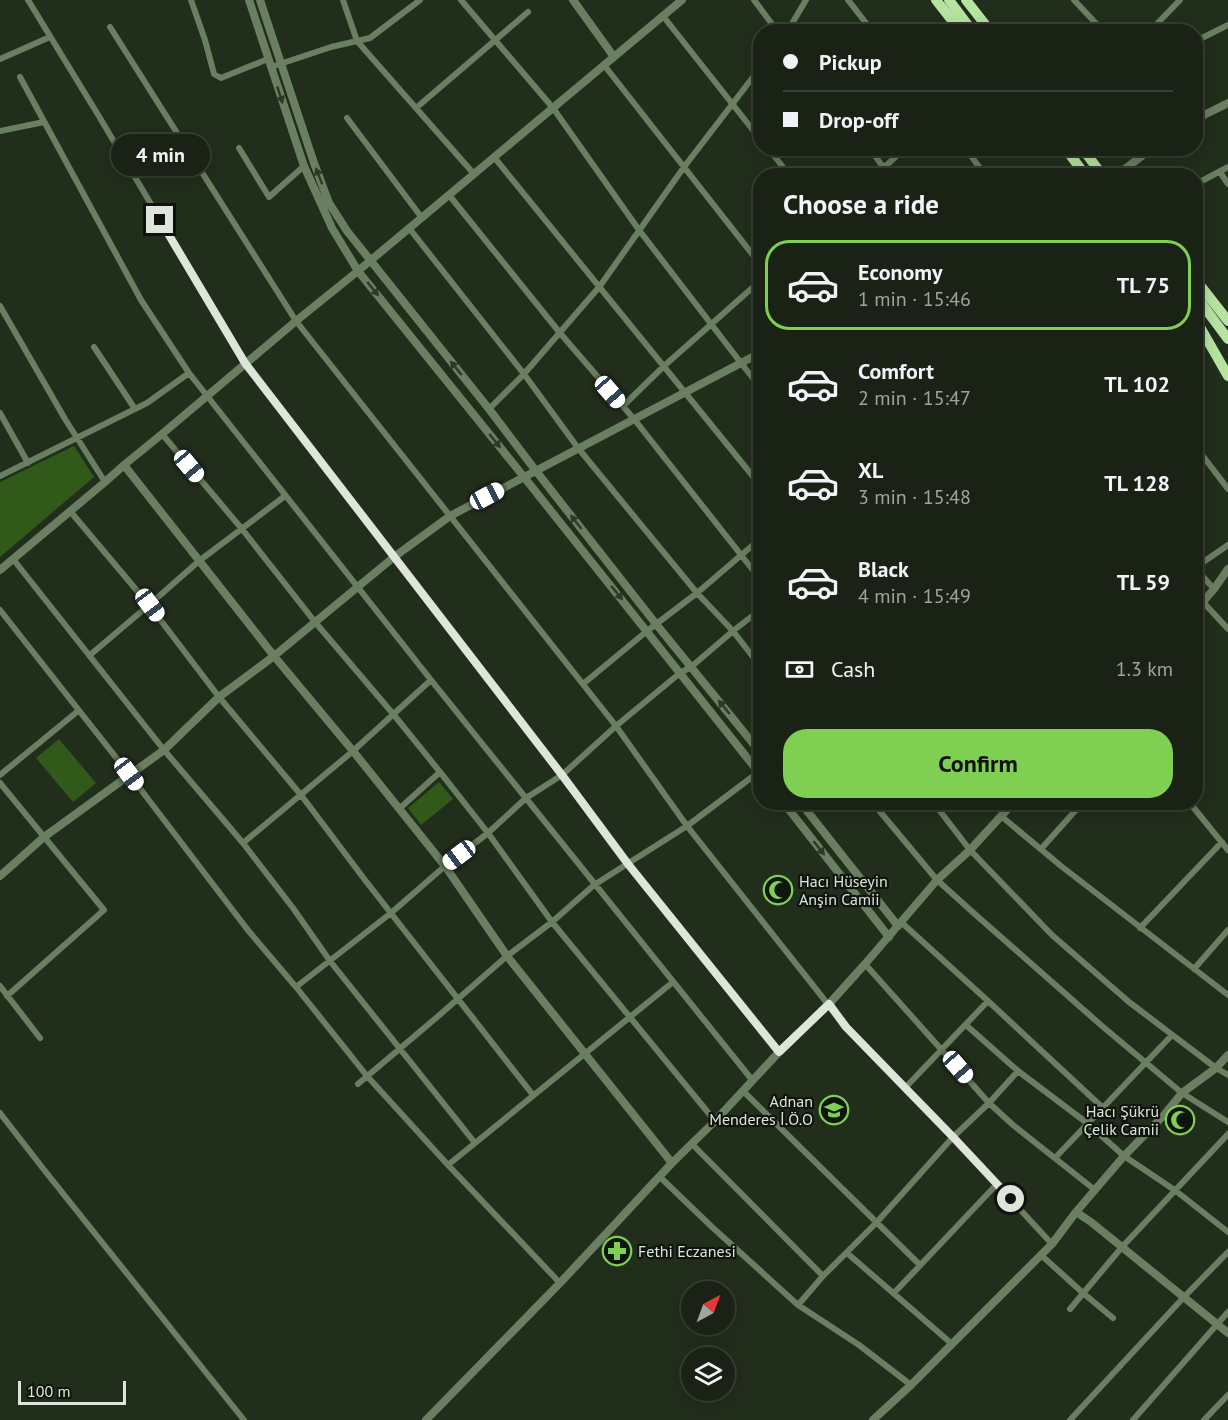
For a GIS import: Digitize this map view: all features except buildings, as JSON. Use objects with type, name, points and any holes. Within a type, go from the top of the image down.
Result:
[{"type":"highway","points":[[936,0],[955,24]]},
{"type":"highway","points":[[949,0],[967,24]]},
{"type":"highway","points":[[966,0],[985,24]]},
{"type":"highway","points":[[973,0],[986,24]]},
{"type":"highway","points":[[1203,289],[1228,321]]},
{"type":"highway","points":[[1203,305],[1228,339]]},
{"type":"highway","points":[[1203,328],[1228,361]]},
{"type":"highway","points":[[1203,331],[1228,376]]},
{"type":"street","points":[[28,0],[245,363],[628,864],[779,1052]]},
{"type":"street","points":[[191,0],[214,74],[221,78],[270,63],[281,64],[331,47],[370,38],[420,0]]},
{"type":"street","points":[[249,0],[304,166],[332,228],[358,271],[753,763]]},
{"type":"street","points":[[260,0],[329,203],[347,231],[489,408],[656,624],[753,743]]},
{"type":"street","points":[[343,0],[357,41],[474,174]]},
{"type":"street","points":[[461,0],[553,108],[639,230],[753,378]]},
{"type":"street","points":[[573,0],[614,57]]},
{"type":"street","points":[[0,570],[682,0]]},
{"type":"street","points":[[754,0],[772,24]]},
{"type":"street","points":[[792,24],[806,0]]},
{"type":"street","points":[[848,0],[867,24]]},
{"type":"street","points":[[1074,0],[1096,24]]},
{"type":"street","points":[[1156,24],[1175,2]]},
{"type":"street","points":[[416,108],[528,12]]},
{"type":"street","points":[[663,16],[753,130]]},
{"type":"street","points":[[1203,38],[1228,26]]},
{"type":"street","points":[[110,27],[296,321],[616,726],[687,826],[846,1027],[953,1137],[1052,1244]]},
{"type":"street","points":[[0,59],[50,37]]},
{"type":"street","points":[[604,65],[753,255]]},
{"type":"street","points":[[20,77],[141,300],[189,373],[357,588],[753,1081]]},
{"type":"street","points":[[489,408],[524,375],[600,286],[684,167],[753,78]]},
{"type":"street","points":[[1203,116],[1228,103]]},
{"type":"street","points":[[347,118],[422,218]]},
{"type":"street","points":[[0,130],[44,123]]},
{"type":"street","points":[[239,148],[268,197],[304,166]]},
{"type":"street","points":[[774,156],[784,168]]},
{"type":"street","points":[[875,156],[884,167],[896,156]]},
{"type":"street","points":[[1126,168],[1142,156]]},
{"type":"street","points":[[494,157],[753,476]]},
{"type":"street","points":[[1203,180],[1228,167]]},
{"type":"street","points":[[1220,171],[1228,184]]},
{"type":"street","points":[[449,195],[560,333],[634,419],[753,570]]},
{"type":"street","points":[[410,228],[578,448],[697,593],[733,631],[753,657]]},
{"type":"street","points":[[623,406],[664,366],[753,287]]},
{"type":"street","points":[[0,306],[105,482]]},
{"type":"street","points":[[94,347],[135,409]]},
{"type":"street","points":[[0,876],[44,837],[164,750],[219,697],[274,656],[394,557],[450,516],[753,357]]},
{"type":"street","points":[[0,476],[135,409],[189,373]]},
{"type":"street","points":[[0,413],[28,462]]},
{"type":"street","points":[[162,434],[440,772],[488,833],[552,922],[715,1121]]},
{"type":"street","points":[[1203,456],[1228,489]]},
{"type":"street","points":[[124,465],[274,656],[445,866],[507,956],[672,1163]]},
{"type":"street","points":[[90,655],[199,561],[285,496]]},
{"type":"street","points":[[70,511],[150,605],[219,697],[301,795],[533,1095]]},
{"type":"street","points":[[1203,563],[1228,545]]},
{"type":"street","points":[[583,684],[753,546]]},
{"type":"street","points":[[14,559],[164,750],[243,843],[294,908],[330,961],[475,1143]]},
{"type":"street","points":[[1228,569],[1203,602],[1228,629]]},
{"type":"street","points":[[1203,576],[1214,589]]},
{"type":"street","points":[[0,610],[247,929],[297,987],[367,1076],[560,1283]]},
{"type":"street","points":[[297,987],[488,833],[526,798],[562,775],[680,672],[691,666],[753,615]]},
{"type":"street","points":[[243,843],[353,751],[431,680]]},
{"type":"street","points":[[0,775],[78,711]]},
{"type":"street","points":[[399,809],[440,772]]},
{"type":"street","points":[[358,1084],[507,956],[552,922],[594,885],[687,826],[753,777]]},
{"type":"street","points":[[0,783],[104,910],[7,996]]},
{"type":"street","points":[[789,810],[888,937]]},
{"type":"street","points":[[806,810],[899,924],[988,1001],[1102,1107]]},
{"type":"street","points":[[879,810],[937,879],[1102,1026],[1182,1093],[1228,1122]]},
{"type":"street","points":[[939,810],[970,850],[1052,935],[1129,1002],[1228,1075]]},
{"type":"street","points":[[426,1420],[560,1283],[779,1052],[829,1004],[866,964],[937,879],[970,850],[1005,810]]},
{"type":"street","points":[[1041,849],[1076,810]]},
{"type":"street","points":[[1195,810],[1228,850]]},
{"type":"street","points":[[1001,816],[1228,995]]},
{"type":"street","points":[[1140,927],[1222,842]]},
{"type":"street","points":[[1194,969],[1228,930]]},
{"type":"street","points":[[866,964],[989,1102],[1013,1125],[1095,1190]]},
{"type":"street","points":[[448,1165],[673,982]]},
{"type":"street","points":[[0,986],[40,1038]]},
{"type":"street","points":[[905,1088],[988,1001]]},
{"type":"street","points":[[966,1025],[1018,1071],[1087,1123],[1124,1156],[1176,1191],[1228,1232]]},
{"type":"street","points":[[1055,1158],[1172,1035]]},
{"type":"street","points":[[873,1420],[1052,1244],[1124,1156],[1182,1093],[1216,1068],[1228,1055]]},
{"type":"street","points":[[798,1305],[953,1137],[1018,1071]]},
{"type":"street","points":[[743,1091],[920,1265]]},
{"type":"street","points":[[0,1113],[244,1420]]},
{"type":"street","points":[[1070,1309],[1122,1247],[1228,1134]]},
{"type":"street","points":[[692,1144],[823,1276]]},
{"type":"street","points":[[660,1178],[798,1305],[859,1345],[911,1385]]},
{"type":"street","points":[[894,1293],[997,1184]]},
{"type":"street","points":[[1076,1212],[1228,1333]]},
{"type":"street","points":[[847,1252],[952,1344]]},
{"type":"street","points":[[1070,1420],[1228,1252]]},
{"type":"street","points":[[1041,1255],[1113,1318]]},
{"type":"street","points":[[1133,1420],[1228,1312]]},
{"type":"street","points":[[1204,1420],[1228,1395]]},
{"type":"green space","points":[[74,446],[94,477],[0,557],[0,482]]},
{"type":"green space","points":[[59,739],[96,783],[73,802],[36,758]]},
{"type":"green space","points":[[439,782],[453,799],[421,825],[408,808]]},
{"type":"place","name":"Hacı Hüseyin Anşin Camii","points":[[778,890]]},
{"type":"place","name":"Adnan Menderes İ.Ö.O","points":[[834,1110]]},
{"type":"place","name":"Hacı Şükrü Çelik Camii","points":[[1180,1120]]},
{"type":"place","name":"Fethi Eczanesi","points":[[617,1251]]},
{"type":"route","points":[[160,220],[245,363],[628,864],[779,1052],[829,1004],[846,1027],[1011,1199]]}]
